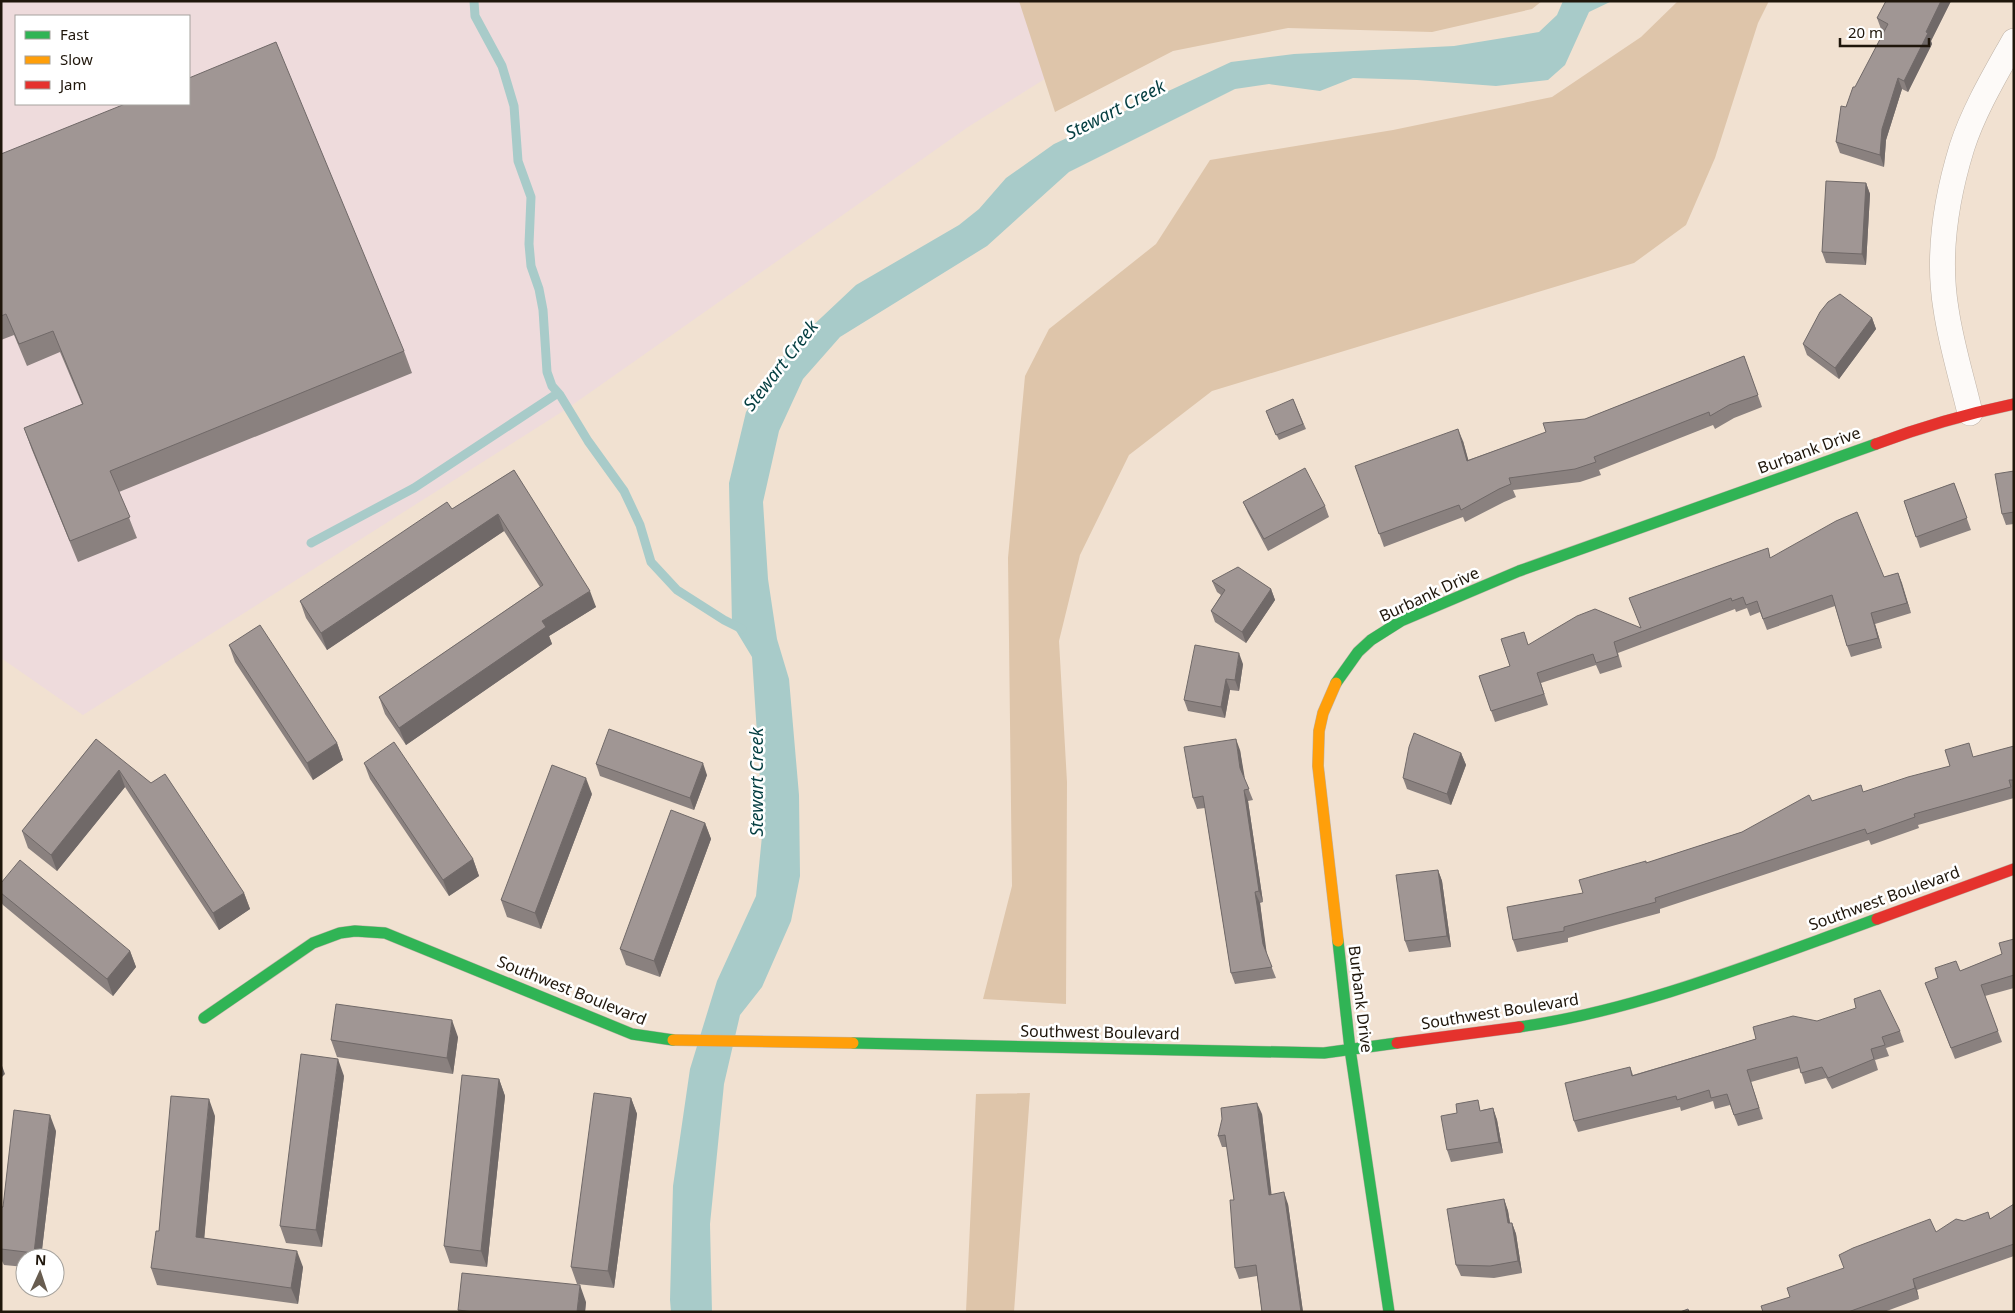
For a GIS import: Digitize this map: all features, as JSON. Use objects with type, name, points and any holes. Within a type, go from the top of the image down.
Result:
[{"type":"street","points":[[1970,413],[1946,309],[1942,257],[1947,206],[1962,146],[1984,96],[2014,41]]},
{"type":"street","name":"Burbank Drive","points":[[1389,1312],[1350,1049],[1318,766],[1319,731],[1323,713],[1337,681],[1358,652],[1371,640],[1401,621],[1520,571],[1925,426],[1970,413],[2014,404]]},
{"type":"street","name":"Southwest Boulevard","points":[[204,1018],[313,943],[340,933],[355,931],[385,933],[632,1034],[665,1040],[1324,1053],[1538,1024],[1638,1001],[1741,968],[2014,870]]},
{"type":"shaded area","points":[[1,1],[1169,1],[968,127],[568,408],[83,715],[1,658]]},
{"type":"shaded area","points":[[1019,1],[1542,1],[1532,9],[1432,32],[1288,28],[1173,51],[1055,112]]},
{"type":"shaded area","points":[[1678,1],[1769,1],[1758,23],[1715,158],[1686,225],[1634,263],[1212,391],[1129,455],[1080,555],[1059,641],[1067,782],[1066,1004],[983,999],[1012,886],[1008,558],[1025,376],[1049,329],[1156,244],[1210,160],[1393,130],[1552,97],[1641,37]]},
{"type":"shaded area","points":[[1030,1093],[1014,1312],[966,1312],[976,1094]]},
{"type":"water","name":"Stewart Creek","points":[[1563,1],[1612,1],[1589,12],[1565,65],[1548,80],[1496,86],[1417,80],[1353,78],[1320,91],[1269,84],[1235,89],[1069,172],[987,246],[840,337],[803,379],[779,431],[763,502],[768,579],[777,639],[789,679],[799,795],[800,876],[791,921],[762,987],[740,1015],[724,1084],[710,1224],[712,1312],[671,1312],[673,1186],[690,1069],[717,981],[756,896],[763,826],[752,657],[732,624],[729,483],[746,412],[789,348],[856,285],[959,225],[979,209],[1006,178],[1054,144],[1231,62],[1294,54],[1454,46],[1539,32],[1557,15]]},
{"type":"building","points":[[1886,1],[1941,1],[1926,32],[1928,33],[1904,81],[1898,78],[1882,129],[1880,155],[1836,142],[1841,106],[1846,107],[1853,87],[1855,87],[1888,24],[1877,18]]},
{"type":"building","points":[[276,42],[404,351],[110,471],[130,517],[70,541],[24,428],[83,404],[53,331],[19,344],[6,314],[1,316],[1,154],[123,105],[190,105],[190,78]]},
{"type":"building","points":[[1826,181],[1866,183],[1862,254],[1822,252]]},
{"type":"building","points":[[1840,294],[1872,318],[1835,368],[1803,344],[1820,312],[1828,302]]},
{"type":"building","points":[[1744,356],[1758,395],[1729,405],[1710,416],[1709,412],[1594,457],[1596,462],[1575,469],[1509,478],[1511,484],[1461,510],[1459,505],[1379,534],[1355,466],[1458,429],[1467,461],[1546,432],[1543,423],[1585,419]]},
{"type":"building","points":[[1293,399],[1303,424],[1276,435],[1266,411]]},
{"type":"building","points":[[1305,468],[1325,506],[1264,539],[1243,502]]},
{"type":"building","points":[[514,470],[590,591],[542,621],[546,627],[399,728],[379,697],[543,585],[498,514],[321,633],[300,601],[447,502],[452,509]]},
{"type":"building","points":[[2014,471],[2014,512],[2002,514],[1995,474]]},
{"type":"building","points":[[1954,483],[1967,518],[1916,537],[1904,501]]},
{"type":"building","points":[[1857,512],[1884,577],[1898,573],[1907,603],[1871,613],[1878,638],[1847,646],[1832,595],[1763,619],[1757,601],[1746,605],[1743,597],[1732,601],[1731,598],[1614,642],[1618,656],[1596,663],[1593,654],[1537,673],[1544,694],[1491,711],[1479,676],[1510,666],[1501,639],[1524,632],[1528,645],[1577,616],[1595,609],[1641,628],[1629,598],[1768,548],[1770,558],[1836,521]]},
{"type":"building","points":[[1238,567],[1271,589],[1242,632],[1211,611],[1225,590],[1212,581]]},
{"type":"building","points":[[260,625],[337,743],[307,763],[229,645]]},
{"type":"building","points":[[1195,645],[1239,653],[1235,680],[1226,679],[1221,707],[1184,700]]},
{"type":"building","points":[[609,729],[703,763],[690,798],[596,764]]},
{"type":"building","points":[[1414,733],[1461,753],[1447,794],[1403,778],[1409,747]]},
{"type":"building","points":[[96,739],[151,783],[165,774],[244,893],[213,913],[119,770],[51,855],[22,831]]},
{"type":"building","points":[[1236,739],[1240,768],[1249,789],[1244,790],[1259,891],[1255,892],[1263,944],[1272,967],[1231,973],[1203,796],[1193,798],[1184,747]]},
{"type":"building","points":[[394,742],[473,859],[443,880],[364,763]]},
{"type":"building","points":[[1969,743],[1973,757],[2014,746],[2014,780],[2009,780],[2011,787],[1914,814],[1915,817],[1867,834],[1865,829],[1655,898],[1656,902],[1564,927],[1564,931],[1513,940],[1507,907],[1583,893],[1579,880],[1646,861],[1646,863],[1742,832],[1809,795],[1812,801],[1861,785],[1863,792],[1950,766],[1945,750]]},
{"type":"building","points":[[552,765],[586,778],[535,913],[501,900]]},
{"type":"building","points":[[671,810],[705,823],[654,961],[620,949]]},
{"type":"building","points":[[20,860],[130,951],[107,979],[1,893],[1,883]]},
{"type":"building","points":[[1438,870],[1447,936],[1405,941],[1396,875]]},
{"type":"building","points":[[2014,939],[2014,975],[1981,985],[1998,1031],[1951,1048],[1925,983],[1938,978],[1935,968],[1956,961],[1960,971],[2002,954],[1999,943]]},
{"type":"building","points":[[1880,990],[1900,1031],[1882,1037],[1885,1045],[1871,1049],[1874,1059],[1828,1078],[1822,1067],[1801,1073],[1797,1057],[1747,1070],[1759,1108],[1734,1115],[1727,1094],[1711,1098],[1709,1090],[1677,1100],[1676,1096],[1574,1121],[1565,1083],[1630,1067],[1632,1076],[1756,1039],[1753,1027],[1793,1016],[1817,1021],[1856,1008],[1854,999]]},
{"type":"building","points":[[336,1004],[452,1020],[447,1058],[331,1040]]},
{"type":"building","points":[[301,1054],[338,1059],[316,1230],[280,1226]]},
{"type":"building","points":[[462,1075],[499,1079],[481,1251],[444,1246]]},
{"type":"building","points":[[594,1093],[631,1098],[608,1271],[571,1267]]},
{"type":"building","points":[[171,1096],[209,1099],[196,1237],[297,1251],[291,1288],[151,1268],[156,1231],[159,1231]]},
{"type":"building","points":[[1478,1100],[1480,1111],[1493,1108],[1499,1142],[1447,1150],[1441,1116],[1457,1113],[1456,1104]]},
{"type":"building","points":[[1257,1103],[1269,1195],[1284,1192],[1301,1312],[1262,1312],[1256,1265],[1235,1268],[1230,1200],[1234,1200],[1225,1135],[1218,1136],[1222,1119],[1221,1108]]},
{"type":"building","points":[[14,1110],[50,1115],[35,1248],[15,1248],[15,1251],[1,1249],[1,1207],[3,1207]]},
{"type":"building","points":[[1504,1199],[1508,1223],[1512,1223],[1518,1261],[1490,1266],[1456,1265],[1447,1209]]},
{"type":"building","points":[[2014,1204],[2014,1244],[1913,1279],[1915,1288],[1848,1312],[1763,1312],[1761,1306],[1790,1297],[1787,1288],[1844,1268],[1839,1255],[1853,1248],[1930,1219],[1936,1232],[1956,1219],[1964,1221],[1988,1212],[1990,1219]]},
{"type":"building","points":[[462,1273],[580,1285],[577,1312],[474,1312],[458,1310]]},
{"type":"waterway","points":[[474,1],[475,16],[502,66],[514,106],[518,161],[531,197],[529,244],[531,266],[539,289],[543,310],[547,372],[552,386],[560,395],[588,441],[624,491],[640,525],[651,562],[677,590],[724,620],[742,629]]},
{"type":"waterway","points":[[311,543],[414,488],[558,393]]},
{"type":"traffic: fast","points":[[1336,683],[1358,652],[1371,640],[1401,621],[1519,571],[1876,444]]},
{"type":"traffic: fast","points":[[1519,1027],[1610,1009],[1656,996],[1745,967],[1877,919]]},
{"type":"traffic: fast","points":[[204,1018],[313,943],[340,933],[355,931],[385,933],[632,1034],[673,1040]]},
{"type":"traffic: fast","points":[[1338,941],[1350,1049],[1389,1312]]},
{"type":"traffic: fast","points":[[853,1043],[1324,1053],[1397,1043]]},
{"type":"traffic: slow","points":[[1336,683],[1323,713],[1319,731],[1318,766],[1338,941]]},
{"type":"traffic: slow","points":[[673,1040],[853,1043]]},
{"type":"traffic: jam","points":[[1876,444],[1944,421],[2014,404]]},
{"type":"traffic: jam","points":[[1877,919],[2014,869]]},
{"type":"traffic: jam","points":[[1397,1043],[1519,1027]]}]
